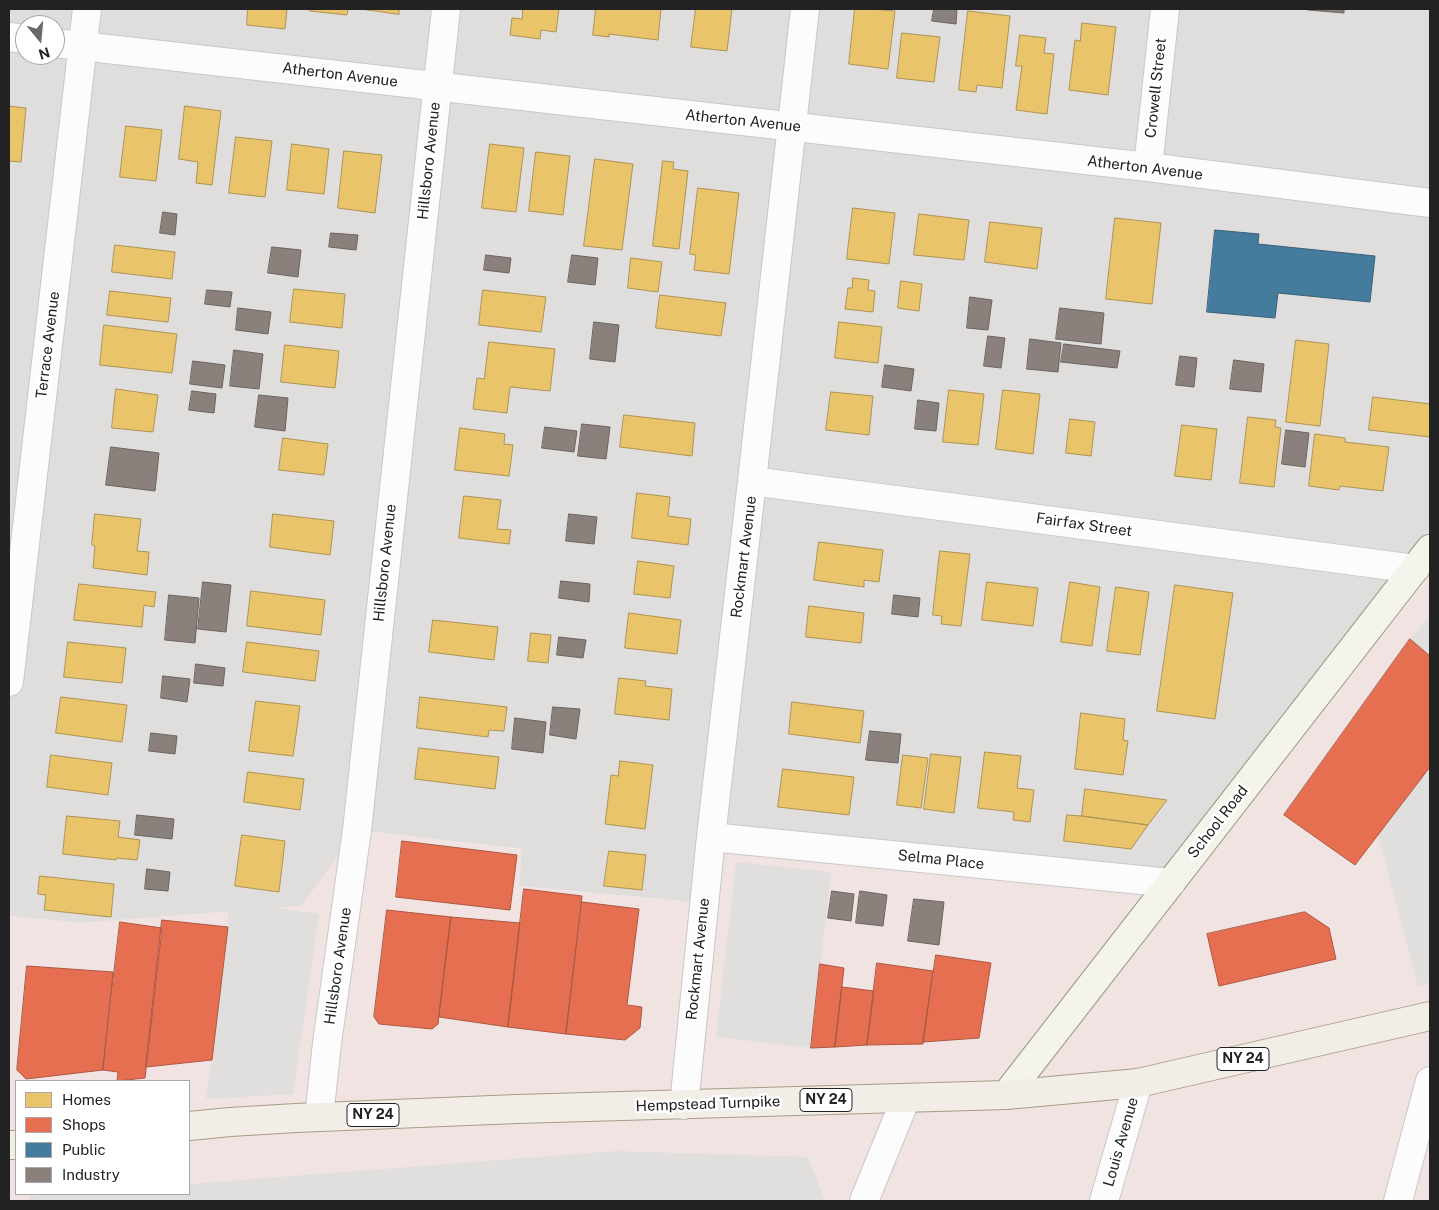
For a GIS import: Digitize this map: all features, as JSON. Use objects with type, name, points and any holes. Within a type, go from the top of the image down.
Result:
[{"type":"main road","name":"School Road","points":[[1006,1095],[1423,559]]},
{"type":"main road","name":"Hempstead Turnpike","points":[[190,1126],[319,1117],[517,1109],[1006,1095],[1138,1083],[1430,1016]]},
{"type":"street","name":"Terrace Avenue","points":[[9,682],[87,9]]},
{"type":"street","name":"Hillsboro Avenue","points":[[319,1117],[328,1034],[356,830],[436,86],[446,9]]},
{"type":"street","name":"Rockmart Avenue","points":[[684,1105],[711,837],[805,9]]},
{"type":"street","name":"Crowell Street","points":[[1148,168],[1165,9]]},
{"type":"street","name":"Atherton Avenue","points":[[65,44],[791,126],[1430,203]]},
{"type":"street","name":"Fairfax Street","points":[[752,482],[1423,559]]},
{"type":"street","name":"Selma Place","points":[[711,837],[1171,883]]},
{"type":"street","points":[[1398,1201],[1430,1080]]},
{"type":"street","name":"Louis Avenue","points":[[1104,1201],[1138,1083]]},
{"type":"street","points":[[864,1201],[906,1098]]},
{"type":"shaded area","points":[[9,9],[1430,9],[1430,544],[1171,883],[704,903],[519,886],[521,849],[357,830],[302,906],[81,923],[9,916]]},
{"type":"shaded area","points":[[1430,544],[1430,1194],[1428,1201],[9,1201],[9,916],[81,923],[301,906],[357,830],[522,850],[519,886],[704,903],[711,837],[1171,883]]},
{"type":"shaded area","points":[[1430,615],[1430,656],[1410,639]]},
{"type":"shaded area","points":[[1430,766],[1430,983],[1418,986],[1378,835]]},
{"type":"shaded area","points":[[9,838],[81,923],[9,914]]},
{"type":"shaded area","points":[[736,862],[831,872],[811,1048],[716,1037]]},
{"type":"shaded area","points":[[228,901],[319,914],[293,1094],[206,1099],[228,927]]},
{"type":"shaded area","points":[[615,1151],[808,1157],[825,1201],[29,1201],[29,1196],[42,1195],[190,1195],[190,1184]]},
{"type":"building: Homes","points":[[248,9],[287,9],[285,29],[247,25]]},
{"type":"building: Homes","points":[[310,9],[348,9],[347,15],[310,11]]},
{"type":"building: Homes","points":[[361,9],[399,9],[399,14]]},
{"type":"building: Homes","points":[[523,9],[559,9],[556,32],[541,30],[540,39],[510,35],[512,18],[522,19]]},
{"type":"building: Homes","points":[[596,9],[661,9],[658,40],[609,34],[609,37],[593,35]]},
{"type":"building: Homes","points":[[696,9],[732,9],[727,51],[691,47]]},
{"type":"building: Homes","points":[[855,9],[895,11],[888,69],[849,64]]},
{"type":"building: Homes","points":[[968,11],[1010,16],[1002,88],[977,85],[976,92],[959,90]]},
{"type":"building: Homes","points":[[1082,23],[1116,27],[1108,95],[1069,90],[1075,40],[1080,41]]},
{"type":"building: Homes","points":[[902,33],[940,37],[934,82],[897,78]]},
{"type":"building: Homes","points":[[1020,35],[1046,38],[1044,53],[1054,54],[1047,114],[1016,110],[1022,66],[1016,66]]},
{"type":"building: Homes","points":[[9,106],[26,108],[21,162],[9,161]]},
{"type":"building: Homes","points":[[185,106],[221,111],[212,185],[196,183],[198,162],[179,159]]},
{"type":"building: Homes","points":[[126,126],[162,130],[156,181],[120,177]]},
{"type":"building: Homes","points":[[236,137],[272,141],[265,197],[229,193]]},
{"type":"building: Homes","points":[[292,144],[329,149],[324,194],[287,190]]},
{"type":"building: Homes","points":[[490,144],[524,148],[516,212],[482,208]]},
{"type":"building: Homes","points":[[344,151],[382,155],[375,213],[338,208]]},
{"type":"building: Homes","points":[[536,152],[570,156],[563,215],[529,211]]},
{"type":"building: Homes","points":[[595,159],[633,164],[622,250],[584,246]]},
{"type":"building: Homes","points":[[663,161],[674,162],[673,169],[688,171],[679,249],[653,246]]},
{"type":"building: Homes","points":[[698,188],[739,193],[729,274],[694,270],[696,255],[690,254]]},
{"type":"building: Homes","points":[[853,208],[895,213],[889,264],[847,259]]},
{"type":"building: Homes","points":[[919,214],[969,220],[964,260],[914,255]]},
{"type":"building: Homes","points":[[1115,218],[1161,223],[1152,304],[1106,299]]},
{"type":"building: Homes","points":[[990,222],[1042,228],[1037,269],[985,262]]},
{"type":"building: Homes","points":[[115,245],[175,252],[172,279],[112,272]]},
{"type":"building: Homes","points":[[631,258],[662,262],[658,292],[628,288]]},
{"type":"building: Homes","points":[[853,278],[869,280],[868,290],[875,291],[873,312],[845,309],[848,288],[852,288]]},
{"type":"building: Homes","points":[[901,281],[922,284],[919,311],[898,308]]},
{"type":"building: Homes","points":[[294,289],[345,294],[342,328],[290,322]]},
{"type":"building: Homes","points":[[483,290],[546,297],[541,332],[479,325]]},
{"type":"building: Homes","points":[[110,291],[171,298],[168,322],[107,315]]},
{"type":"building: Homes","points":[[660,295],[726,303],[721,336],[656,328]]},
{"type":"building: Homes","points":[[839,322],[882,327],[878,363],[835,358]]},
{"type":"building: Homes","points":[[104,325],[177,334],[172,373],[100,365]]},
{"type":"building: Homes","points":[[1296,340],[1329,344],[1320,426],[1286,422]]},
{"type":"building: Homes","points":[[489,342],[555,349],[550,391],[510,387],[507,413],[473,409],[477,378],[484,379]]},
{"type":"building: Homes","points":[[285,345],[339,351],[335,388],[281,382]]},
{"type":"building: Homes","points":[[116,389],[158,395],[153,432],[112,428]]},
{"type":"building: Homes","points":[[949,390],[984,394],[978,445],[943,442]]},
{"type":"building: Homes","points":[[1003,390],[1040,394],[1033,454],[996,449]]},
{"type":"building: Homes","points":[[831,392],[873,396],[869,435],[826,430]]},
{"type":"building: Homes","points":[[1373,397],[1430,404],[1430,437],[1369,430]]},
{"type":"building: Homes","points":[[624,415],[695,423],[692,456],[620,447]]},
{"type":"building: Homes","points":[[1248,417],[1276,420],[1275,427],[1281,428],[1274,487],[1240,483]]},
{"type":"building: Homes","points":[[1070,419],[1095,422],[1091,456],[1066,453]]},
{"type":"building: Homes","points":[[1182,425],[1217,429],[1211,480],[1175,476]]},
{"type":"building: Homes","points":[[460,428],[505,434],[504,444],[513,445],[509,476],[455,470]]},
{"type":"building: Homes","points":[[1315,434],[1345,438],[1345,442],[1389,447],[1383,491],[1340,486],[1339,490],[1309,486]]},
{"type":"building: Homes","points":[[283,438],[328,444],[324,475],[279,470]]},
{"type":"building: Homes","points":[[637,493],[670,497],[668,516],[691,519],[688,545],[632,538]]},
{"type":"building: Homes","points":[[464,496],[501,500],[497,529],[511,530],[509,544],[459,538]]},
{"type":"building: Homes","points":[[95,514],[141,519],[137,551],[149,552],[147,575],[93,568],[95,546],[92,545]]},
{"type":"building: Homes","points":[[273,514],[334,521],[330,555],[270,547]]},
{"type":"building: Homes","points":[[819,542],[883,550],[879,582],[864,580],[864,587],[814,580]]},
{"type":"building: Homes","points":[[940,551],[970,554],[961,626],[941,624],[942,616],[933,615]]},
{"type":"building: Homes","points":[[638,561],[674,566],[670,598],[634,594]]},
{"type":"building: Homes","points":[[987,582],[1038,588],[1033,626],[982,620]]},
{"type":"building: Homes","points":[[1070,582],[1100,587],[1092,646],[1061,642]]},
{"type":"building: Homes","points":[[79,584],[156,592],[154,607],[144,605],[142,627],[74,620]]},
{"type":"building: Homes","points":[[1175,585],[1233,593],[1215,719],[1157,711]]},
{"type":"building: Homes","points":[[1116,587],[1149,592],[1140,655],[1107,651]]},
{"type":"building: Homes","points":[[251,591],[325,600],[321,635],[247,626]]},
{"type":"building: Homes","points":[[809,606],[864,613],[861,643],[806,637]]},
{"type":"building: Homes","points":[[629,613],[681,620],[677,654],[625,648]]},
{"type":"building: Homes","points":[[433,620],[498,627],[494,660],[429,652]]},
{"type":"building: Homes","points":[[531,633],[551,635],[548,663],[528,661]]},
{"type":"building: Homes","points":[[68,642],[126,648],[122,683],[64,677]]},
{"type":"building: Homes","points":[[247,642],[319,651],[315,681],[243,672]]},
{"type":"building: Homes","points":[[619,678],[646,681],[645,686],[672,689],[669,720],[615,714]]},
{"type":"building: Homes","points":[[61,697],[127,705],[122,742],[56,733]]},
{"type":"building: Homes","points":[[420,697],[507,707],[504,731],[489,730],[488,737],[417,728]]},
{"type":"building: Homes","points":[[256,701],[300,706],[293,756],[249,751]]},
{"type":"building: Homes","points":[[792,702],[864,711],[860,743],[789,734]]},
{"type":"building: Homes","points":[[1081,713],[1125,719],[1123,740],[1128,741],[1123,775],[1075,769]]},
{"type":"building: Homes","points":[[419,748],[499,757],[495,789],[415,779]]},
{"type":"building: Homes","points":[[985,752],[1021,756],[1017,788],[1034,790],[1030,822],[1013,820],[1014,812],[978,808]]},
{"type":"building: Homes","points":[[931,754],[961,757],[954,813],[924,809]]},
{"type":"building: Homes","points":[[51,755],[112,763],[108,795],[47,787]]},
{"type":"building: Homes","points":[[903,755],[928,758],[921,808],[897,805]]},
{"type":"building: Homes","points":[[620,761],[653,765],[645,829],[605,824],[611,775],[618,776]]},
{"type":"building: Homes","points":[[783,769],[854,777],[849,815],[778,807]]},
{"type":"building: Homes","points":[[248,772],[304,779],[300,810],[244,802]]},
{"type":"building: Homes","points":[[1085,789],[1167,800],[1148,825],[1082,816]]},
{"type":"building: Homes","points":[[1067,815],[1148,825],[1131,849],[1064,841]]},
{"type":"building: Homes","points":[[67,816],[120,821],[118,837],[140,840],[137,860],[116,858],[116,860],[63,854]]},
{"type":"building: Homes","points":[[242,835],[285,841],[279,892],[235,886]]},
{"type":"building: Homes","points":[[609,851],[646,855],[642,890],[604,886]]},
{"type":"building: Homes","points":[[40,876],[114,884],[111,917],[44,910],[46,895],[38,894]]},
{"type":"building: Shops","points":[[1410,639],[1430,656],[1430,767],[1355,865],[1284,815]]},
{"type":"building: Shops","points":[[402,841],[517,855],[510,910],[396,897]]},
{"type":"building: Shops","points":[[524,889],[582,896],[566,1034],[508,1027]]},
{"type":"building: Shops","points":[[582,902],[639,909],[627,1005],[642,1007],[640,1028],[625,1040],[566,1034]]},
{"type":"building: Shops","points":[[387,910],[451,917],[438,1024],[432,1029],[379,1024],[374,1017]]},
{"type":"building: Shops","points":[[1305,912],[1329,928],[1336,959],[1219,986],[1207,934]]},
{"type":"building: Shops","points":[[451,917],[520,923],[508,1027],[439,1017]]},
{"type":"building: Shops","points":[[162,920],[228,927],[212,1060],[146,1067]]},
{"type":"building: Shops","points":[[120,922],[162,928],[145,1078],[117,1080],[118,1072],[103,1070]]},
{"type":"building: Shops","points":[[936,955],[991,963],[979,1038],[923,1042]]},
{"type":"building: Shops","points":[[877,963],[933,971],[923,1044],[867,1045]]},
{"type":"building: Shops","points":[[820,964],[844,968],[835,1047],[811,1048]]},
{"type":"building: Shops","points":[[27,966],[113,972],[103,1070],[26,1079],[17,1070]]},
{"type":"building: Shops","points":[[842,987],[874,991],[867,1045],[835,1047]]},
{"type":"building: Public","points":[[1215,230],[1259,234],[1258,244],[1375,256],[1370,302],[1278,293],[1275,318],[1207,312]]},
{"type":"building: Industry","points":[[934,9],[957,9],[956,24],[932,21]]},
{"type":"building: Industry","points":[[1344,9],[1344,13],[1308,10]]},
{"type":"building: Industry","points":[[163,212],[177,214],[175,235],[160,233]]},
{"type":"building: Industry","points":[[331,233],[358,235],[356,250],[329,247]]},
{"type":"building: Industry","points":[[272,247],[301,250],[298,277],[268,273]]},
{"type":"building: Industry","points":[[486,255],[511,258],[509,273],[484,270]]},
{"type":"building: Industry","points":[[572,255],[598,258],[595,285],[568,282]]},
{"type":"building: Industry","points":[[207,290],[232,292],[230,307],[205,304]]},
{"type":"building: Industry","points":[[970,297],[992,300],[988,330],[967,328]]},
{"type":"building: Industry","points":[[238,308],[271,312],[268,334],[236,330]]},
{"type":"building: Industry","points":[[1060,308],[1104,313],[1101,344],[1056,339]]},
{"type":"building: Industry","points":[[594,322],[619,325],[615,362],[590,359]]},
{"type":"building: Industry","points":[[988,336],[1005,338],[1001,368],[984,366]]},
{"type":"building: Industry","points":[[1030,339],[1061,343],[1058,372],[1027,369]]},
{"type":"building: Industry","points":[[1064,344],[1120,351],[1117,368],[1061,362]]},
{"type":"building: Industry","points":[[234,350],[263,354],[259,389],[230,386]]},
{"type":"building: Industry","points":[[1180,356],[1197,358],[1194,387],[1176,385]]},
{"type":"building: Industry","points":[[1234,360],[1264,364],[1261,392],[1230,389]]},
{"type":"building: Industry","points":[[193,361],[225,365],[222,388],[190,384]]},
{"type":"building: Industry","points":[[885,365],[914,369],[911,391],[882,387]]},
{"type":"building: Industry","points":[[192,391],[216,394],[214,413],[189,410]]},
{"type":"building: Industry","points":[[259,395],[288,398],[285,431],[255,427]]},
{"type":"building: Industry","points":[[918,400],[939,403],[936,431],[915,429]]},
{"type":"building: Industry","points":[[582,424],[610,427],[606,459],[578,456]]},
{"type":"building: Industry","points":[[545,427],[577,431],[574,452],[542,448]]},
{"type":"building: Industry","points":[[1286,430],[1309,433],[1305,467],[1282,464]]},
{"type":"building: Industry","points":[[111,447],[159,453],[155,491],[106,485]]},
{"type":"building: Industry","points":[[569,514],[597,517],[594,544],[566,541]]},
{"type":"building: Industry","points":[[561,581],[590,584],[589,602],[559,598]]},
{"type":"building: Industry","points":[[203,582],[231,585],[226,632],[198,629]]},
{"type":"building: Industry","points":[[169,595],[199,598],[195,643],[165,640]]},
{"type":"building: Industry","points":[[894,595],[920,598],[918,617],[892,614]]},
{"type":"building: Industry","points":[[559,637],[586,640],[583,658],[557,655]]},
{"type":"building: Industry","points":[[196,664],[225,668],[223,686],[194,683]]},
{"type":"building: Industry","points":[[163,676],[190,679],[187,702],[161,698]]},
{"type":"building: Industry","points":[[553,707],[580,709],[576,739],[550,735]]},
{"type":"building: Industry","points":[[515,718],[546,722],[543,753],[512,749]]},
{"type":"building: Industry","points":[[870,731],[901,734],[898,763],[866,760]]},
{"type":"building: Industry","points":[[151,733],[177,736],[175,754],[149,751]]},
{"type":"building: Industry","points":[[137,815],[174,819],[172,839],[135,835]]},
{"type":"building: Industry","points":[[147,869],[170,872],[168,891],[145,889]]},
{"type":"building: Industry","points":[[832,891],[854,894],[851,921],[828,918]]},
{"type":"building: Industry","points":[[860,891],[887,895],[883,926],[856,923]]},
{"type":"building: Industry","points":[[914,899],[944,902],[939,945],[908,941]]}]
